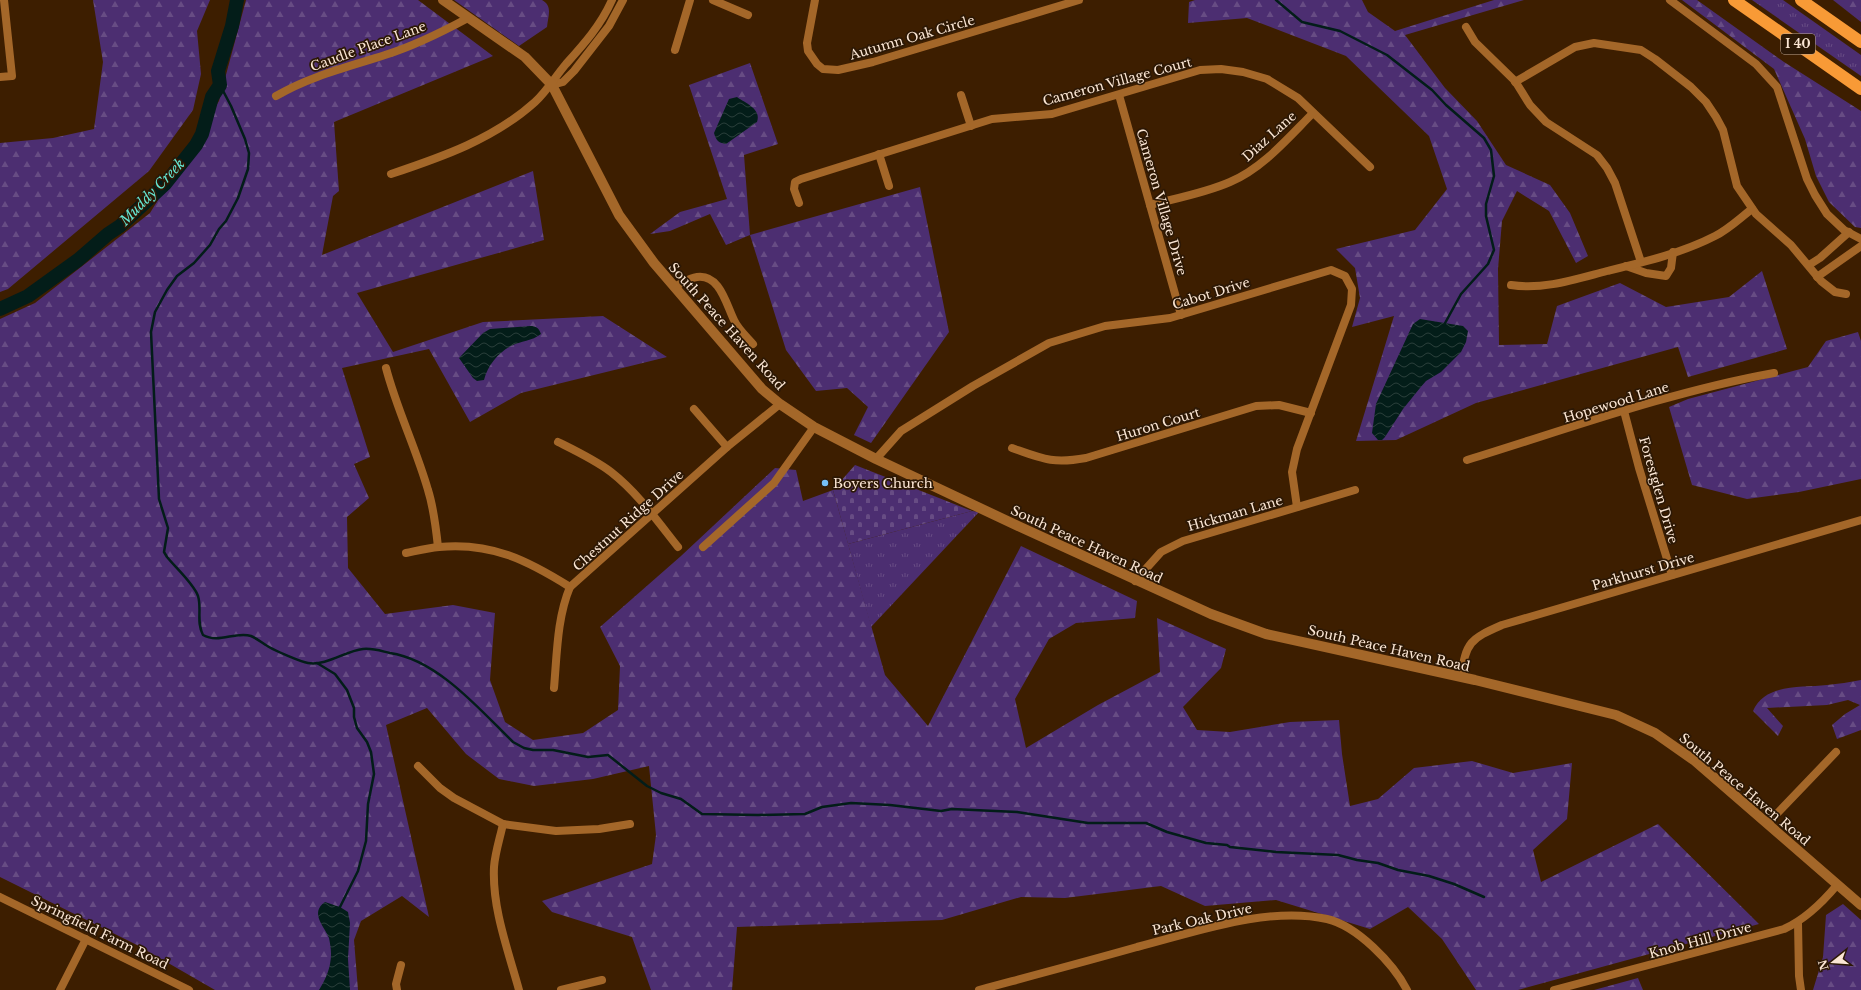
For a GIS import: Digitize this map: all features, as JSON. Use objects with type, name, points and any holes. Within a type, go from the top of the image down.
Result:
[{"type":"highway","name":"I 40","points":[[1734,0],[1861,88]]},
{"type":"highway","points":[[1801,0],[1861,42]]},
{"type":"main road","name":"South Peace Haven Road","points":[[443,0],[525,57],[552,85],[620,215],[654,263],[762,389],[780,404],[814,427],[876,459],[1135,581],[1211,614],[1266,634],[1461,677],[1616,715],[1655,732],[1695,761],[1861,905]]},
{"type":"street","points":[[0,77],[12,76],[4,0]]},
{"type":"street","points":[[675,50],[690,0]]},
{"type":"street","points":[[713,0],[748,14]]},
{"type":"street","name":"Autumn Oak Circle","points":[[815,0],[807,43],[808,51],[817,64],[824,69],[838,70],[874,62],[1051,4],[1079,0]]},
{"type":"street","points":[[1670,0],[1756,64],[1777,87],[1806,179],[1826,214],[1848,232],[1861,239]]},
{"type":"street","points":[[391,174],[451,153],[477,141],[522,113],[552,85],[557,75],[593,33],[610,1],[621,4],[609,26],[574,72],[563,82],[552,85]]},
{"type":"street","name":"Caudle Place Lane","points":[[276,96],[290,88],[328,72],[386,55],[443,32],[468,18]]},
{"type":"street","points":[[1466,27],[1475,42],[1515,82],[1530,105],[1546,122],[1597,155],[1607,168],[1615,183],[1641,262]]},
{"type":"street","points":[[1515,82],[1575,47],[1594,43],[1641,50],[1692,86],[1706,102],[1723,130],[1737,186],[1756,214],[1791,245],[1809,265],[1817,277],[1835,292],[1846,294]]},
{"type":"street","name":"Cameron Village Court","points":[[799,203],[794,189],[795,182],[879,154],[992,119],[1012,116],[1052,114],[1119,95],[1181,74],[1200,70],[1221,69],[1244,72],[1267,79],[1298,98],[1370,167]]},
{"type":"street","points":[[961,95],[971,126]]},
{"type":"street","name":"Cameron Village Drive","points":[[1119,95],[1181,315]]},
{"type":"street","name":"Diaz Lane","points":[[1150,204],[1213,189],[1232,181],[1254,168],[1273,153],[1312,113]]},
{"type":"street","points":[[879,154],[889,186]]},
{"type":"street","points":[[1511,285],[1526,287],[1549,285],[1641,262],[1696,245],[1717,235],[1752,209]]},
{"type":"street","points":[[1809,265],[1820,258],[1848,232]]},
{"type":"street","points":[[1817,277],[1861,246]]},
{"type":"street","points":[[1626,266],[1646,273],[1666,276],[1671,268],[1673,252]]},
{"type":"street","name":"Cabot Drive","points":[[876,459],[901,431],[973,386],[1049,343],[1105,326],[1170,318],[1331,270],[1345,276],[1352,289],[1351,305],[1294,460],[1293,485],[1297,507]]},
{"type":"street","points":[[674,287],[696,277],[704,277],[713,280],[720,288],[735,322],[753,344]]},
{"type":"street","points":[[386,368],[394,396],[429,490],[438,547]]},
{"type":"street","name":"Hopewood Lane","points":[[1467,460],[1624,411],[1730,381],[1774,373]]},
{"type":"street","name":"Chestnut Ridge Drive","points":[[554,688],[561,618],[565,598],[570,587],[727,447],[780,404]]},
{"type":"street","name":"Huron Court","points":[[1012,448],[1049,461],[1067,462],[1086,458],[1256,406],[1279,405],[1311,414]]},
{"type":"street","points":[[694,410],[727,447]]},
{"type":"street","name":"Forestglen Drive","points":[[1624,411],[1639,468],[1672,575]]},
{"type":"street","points":[[703,547],[774,483],[814,427]]},
{"type":"street","points":[[558,442],[597,462],[612,473],[629,488],[678,547]]},
{"type":"street","name":"Hickman Lane","points":[[1135,581],[1161,552],[1183,540],[1354,490]]},
{"type":"street","name":"Parkhurst Drive","points":[[1461,677],[1467,649],[1478,636],[1502,624],[1861,520]]},
{"type":"street","points":[[406,554],[438,547],[478,549],[512,556],[538,567],[570,587]]},
{"type":"street","points":[[1768,823],[1836,752]]},
{"type":"street","points":[[418,766],[440,788],[454,798],[503,824],[556,831],[592,830],[630,824]]},
{"type":"street","points":[[503,824],[494,867],[495,888],[498,914],[519,990]]},
{"type":"street","name":"Knob Hill Drive","points":[[1554,990],[1740,942],[1784,929],[1808,916],[1837,885]]},
{"type":"street","name":"Springfield Farm Road","points":[[0,897],[189,990]]},
{"type":"street","name":"Park Oak Drive","points":[[979,990],[1216,926],[1273,916],[1301,915],[1329,920],[1367,941],[1395,970],[1408,990]]},
{"type":"street","points":[[1798,922],[1799,976],[1801,990]]},
{"type":"street","points":[[60,990],[86,939]]},
{"type":"street","points":[[397,990],[396,984],[401,965]]},
{"type":"street","points":[[561,990],[602,980]]},
{"type":"green space","points":[[93,0],[210,0],[197,31],[201,74],[193,110],[149,171],[8,289],[0,292],[0,143],[53,138],[94,129],[103,62]]},
{"type":"green space","points":[[246,0],[418,0],[493,56],[334,122],[339,191],[333,196],[322,255],[533,171],[544,240],[357,293],[393,352],[483,322],[603,316],[667,357],[521,393],[470,422],[429,349],[342,368],[370,457],[354,464],[369,498],[347,517],[348,568],[385,614],[453,605],[495,613],[490,680],[505,722],[533,740],[583,733],[618,710],[620,666],[600,627],[681,556],[775,468],[796,470],[803,501],[833,490],[885,675],[928,726],[1021,546],[1137,601],[1135,618],[1076,623],[1049,639],[1015,699],[1026,748],[1098,705],[1160,672],[1157,618],[1226,649],[1221,668],[1183,707],[1197,730],[1230,732],[1290,722],[1339,720],[1342,754],[1350,806],[1378,799],[1414,768],[1472,761],[1513,773],[1572,763],[1567,819],[1533,850],[1541,882],[1658,824],[1759,924],[1518,990],[1476,990],[1442,939],[1408,907],[1370,929],[1276,900],[1205,906],[1161,886],[1065,898],[1021,897],[942,920],[737,927],[732,990],[651,990],[632,937],[552,912],[542,901],[652,864],[656,835],[649,766],[593,779],[534,786],[499,779],[466,754],[427,708],[386,725],[429,917],[402,896],[361,921],[354,940],[358,990],[215,990],[137,945],[0,877],[0,319],[35,303],[150,213],[219,101]]},
{"type":"green space","points":[[454,0],[542,0],[548,5],[549,8],[547,27],[519,46]]},
{"type":"green space","points":[[1195,0],[1362,0],[1368,12],[1395,31],[1494,0],[1524,0],[1405,35],[1445,88],[1477,121],[1506,165],[1550,185],[1570,213],[1588,256],[1576,263],[1549,211],[1517,191],[1502,221],[1498,269],[1499,345],[1547,344],[1557,306],[1620,283],[1666,307],[1729,297],[1762,271],[1787,349],[1688,377],[1678,347],[1476,403],[1396,440],[1356,441],[1394,316],[1352,327],[1360,298],[1355,268],[1336,249],[1415,230],[1447,189],[1429,136],[1346,56],[1247,18],[1188,23],[1189,2]]},
{"type":"green space","points":[[1682,0],[1697,0],[1784,62],[1861,111],[1861,228],[1855,227],[1829,202],[1816,176],[1805,139],[1774,69]]},
{"type":"green space","points":[[1752,0],[1783,0],[1861,55],[1861,76]]},
{"type":"green space","points":[[1833,0],[1861,0],[1861,22]]},
{"type":"green space","points":[[750,63],[778,144],[744,155],[750,235],[726,245],[710,214],[670,231],[650,234],[680,212],[727,199],[689,85]]},
{"type":"green space","points":[[920,187],[949,332],[871,443],[854,435],[868,407],[847,388],[816,391],[786,350],[750,235]]},
{"type":"green space","points":[[1858,332],[1861,341],[1861,479],[1799,492],[1747,499],[1692,485],[1669,407],[1688,399],[1808,367],[1826,341]]},
{"type":"green space","points":[[855,465],[972,511],[848,544],[833,490]]},
{"type":"green space","points":[[972,511],[979,512],[871,627],[848,544]]},
{"type":"green space","points":[[1861,680],[1861,730],[1837,739],[1832,725],[1845,714],[1860,705],[1848,700],[1827,705],[1767,708],[1783,726],[1778,736],[1753,711],[1759,702],[1775,691],[1796,687],[1831,685]]},
{"type":"green space","points":[[1843,904],[1861,920],[1861,990],[1813,990],[1823,957],[1826,915]]},
{"type":"green space","points":[[1638,978],[1643,990],[1594,990]]},
{"type":"water","points":[[737,97],[755,110],[758,117],[757,122],[726,144],[721,143],[714,133],[729,99]]},
{"type":"water","points":[[1420,319],[1463,326],[1468,331],[1466,342],[1461,352],[1441,372],[1426,381],[1403,409],[1385,437],[1382,440],[1378,440],[1372,433],[1376,404],[1413,324]]},
{"type":"water","points":[[530,326],[537,328],[541,334],[511,346],[502,352],[491,364],[484,380],[477,381],[473,378],[459,358],[483,333],[490,329]]},
{"type":"water","points":[[325,902],[340,907],[348,912],[350,923],[348,959],[350,990],[319,990],[328,973],[331,959],[329,938],[318,915],[320,906]]},
{"type":"waterway","name":"Muddy Creek","points":[[0,309],[28,296],[78,260],[108,234],[120,226],[165,184],[196,145],[202,134],[212,97],[220,85],[218,71],[232,26],[237,0]]},
{"type":"waterway","points":[[1276,0],[1302,22],[1340,31],[1387,55],[1432,90],[1446,105],[1484,138],[1491,150],[1494,176],[1486,204],[1486,216],[1494,250],[1488,264],[1461,294],[1444,325]]},
{"type":"waterway","points":[[220,85],[245,139],[249,153],[248,169],[238,198],[226,221],[219,229],[210,245],[194,263],[177,276],[167,290],[155,312],[151,332],[159,499],[168,528],[164,552],[196,591],[199,601],[200,625],[203,635],[215,638],[239,635],[251,636],[277,651],[294,659],[308,663],[322,662],[349,652],[363,649],[377,650],[408,658],[425,665],[457,688],[513,742],[524,748],[533,750],[553,750],[588,757],[608,755],[647,786],[661,793],[681,799],[702,814],[805,814],[822,807],[851,803],[890,805],[941,811],[952,809],[1017,812],[1088,823],[1146,823],[1167,832],[1206,843],[1276,852],[1338,855],[1378,863],[1398,870],[1429,876],[1454,884],[1484,897]]},
{"type":"waterway","points":[[317,663],[335,674],[347,690],[354,708],[354,717],[357,728],[367,742],[371,752],[374,774],[368,804],[366,841],[358,871],[339,909]]},
{"type":"place","name":"Boyers Church","points":[[825,483]]}]
